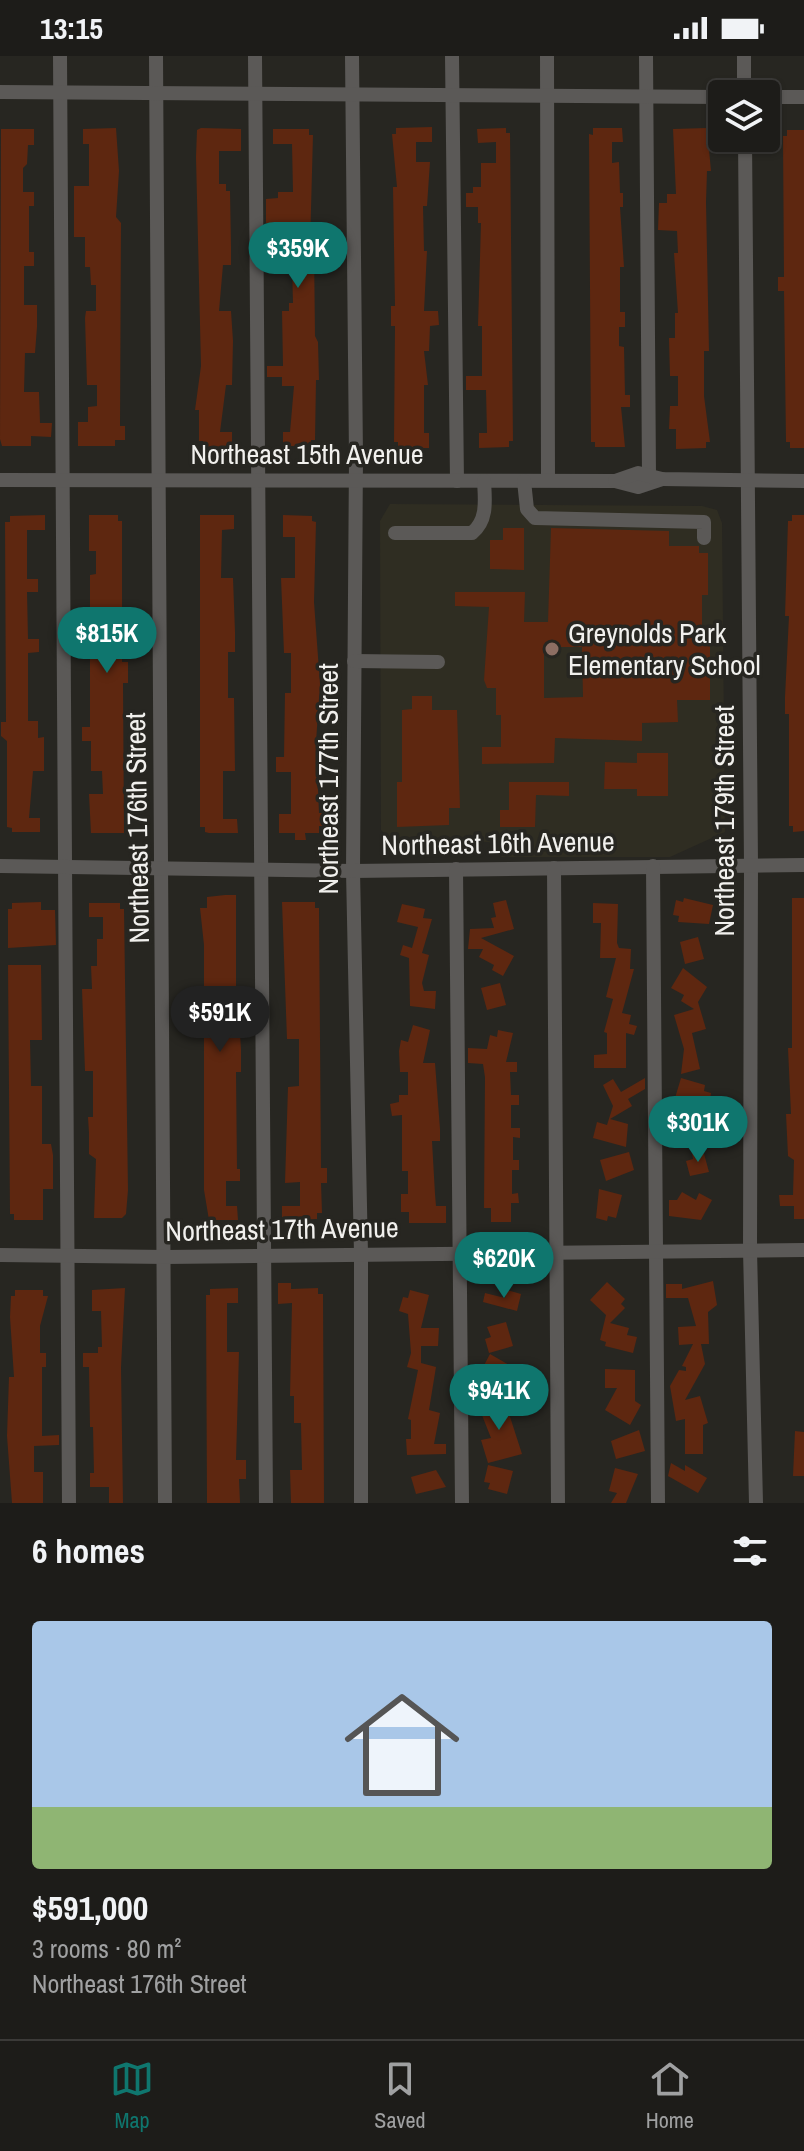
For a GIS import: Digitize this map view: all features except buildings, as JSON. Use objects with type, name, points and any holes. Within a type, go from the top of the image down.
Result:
[{"type":"street","points":[[60,56],[69,1503]]},
{"type":"street","name":"Northeast 176th Street","points":[[156,56],[164,865],[165,1503]]},
{"type":"street","points":[[255,56],[266,1503]]},
{"type":"street","name":"Northeast 177th Street","points":[[352,56],[356,480],[353,871],[361,1254],[361,1503]]},
{"type":"street","points":[[452,56],[457,481]]},
{"type":"street","points":[[547,56],[548,480]]},
{"type":"street","points":[[646,56],[655,478]]},
{"type":"street","points":[[744,56],[744,80]]},
{"type":"street","points":[[0,92],[708,97]]},
{"type":"street","points":[[780,97],[804,97]]},
{"type":"street","name":"Northeast 179th Street","points":[[745,152],[751,865],[750,1250],[756,1503]]},
{"type":"street","name":"Northeast 15th Avenue","points":[[0,480],[615,481],[625,475],[804,481]]},
{"type":"street","points":[[395,533],[472,533],[481,526],[485,511],[484,481]]},
{"type":"street","points":[[524,481],[527,509],[545,521],[704,522],[704,538]]},
{"type":"street","points":[[354,661],[438,662]]},
{"type":"street","name":"Northeast 16th Avenue","points":[[0,866],[164,865],[353,871],[804,865]]},
{"type":"street","points":[[653,866],[658,1503]]},
{"type":"street","points":[[554,868],[558,1503]]},
{"type":"street","points":[[456,869],[462,1503]]},
{"type":"street","name":"Northeast 17th Avenue","points":[[0,1255],[166,1257],[804,1250]]},
{"type":"shaded area","name":"Greynolds Park Elementary School","points":[[390,504],[702,506],[717,510],[722,523],[725,832],[670,857],[501,857],[489,842],[391,840],[381,830],[380,521]]},
{"type":"place","name":"Greynolds Park Elementary School","points":[[552,649]]}]
